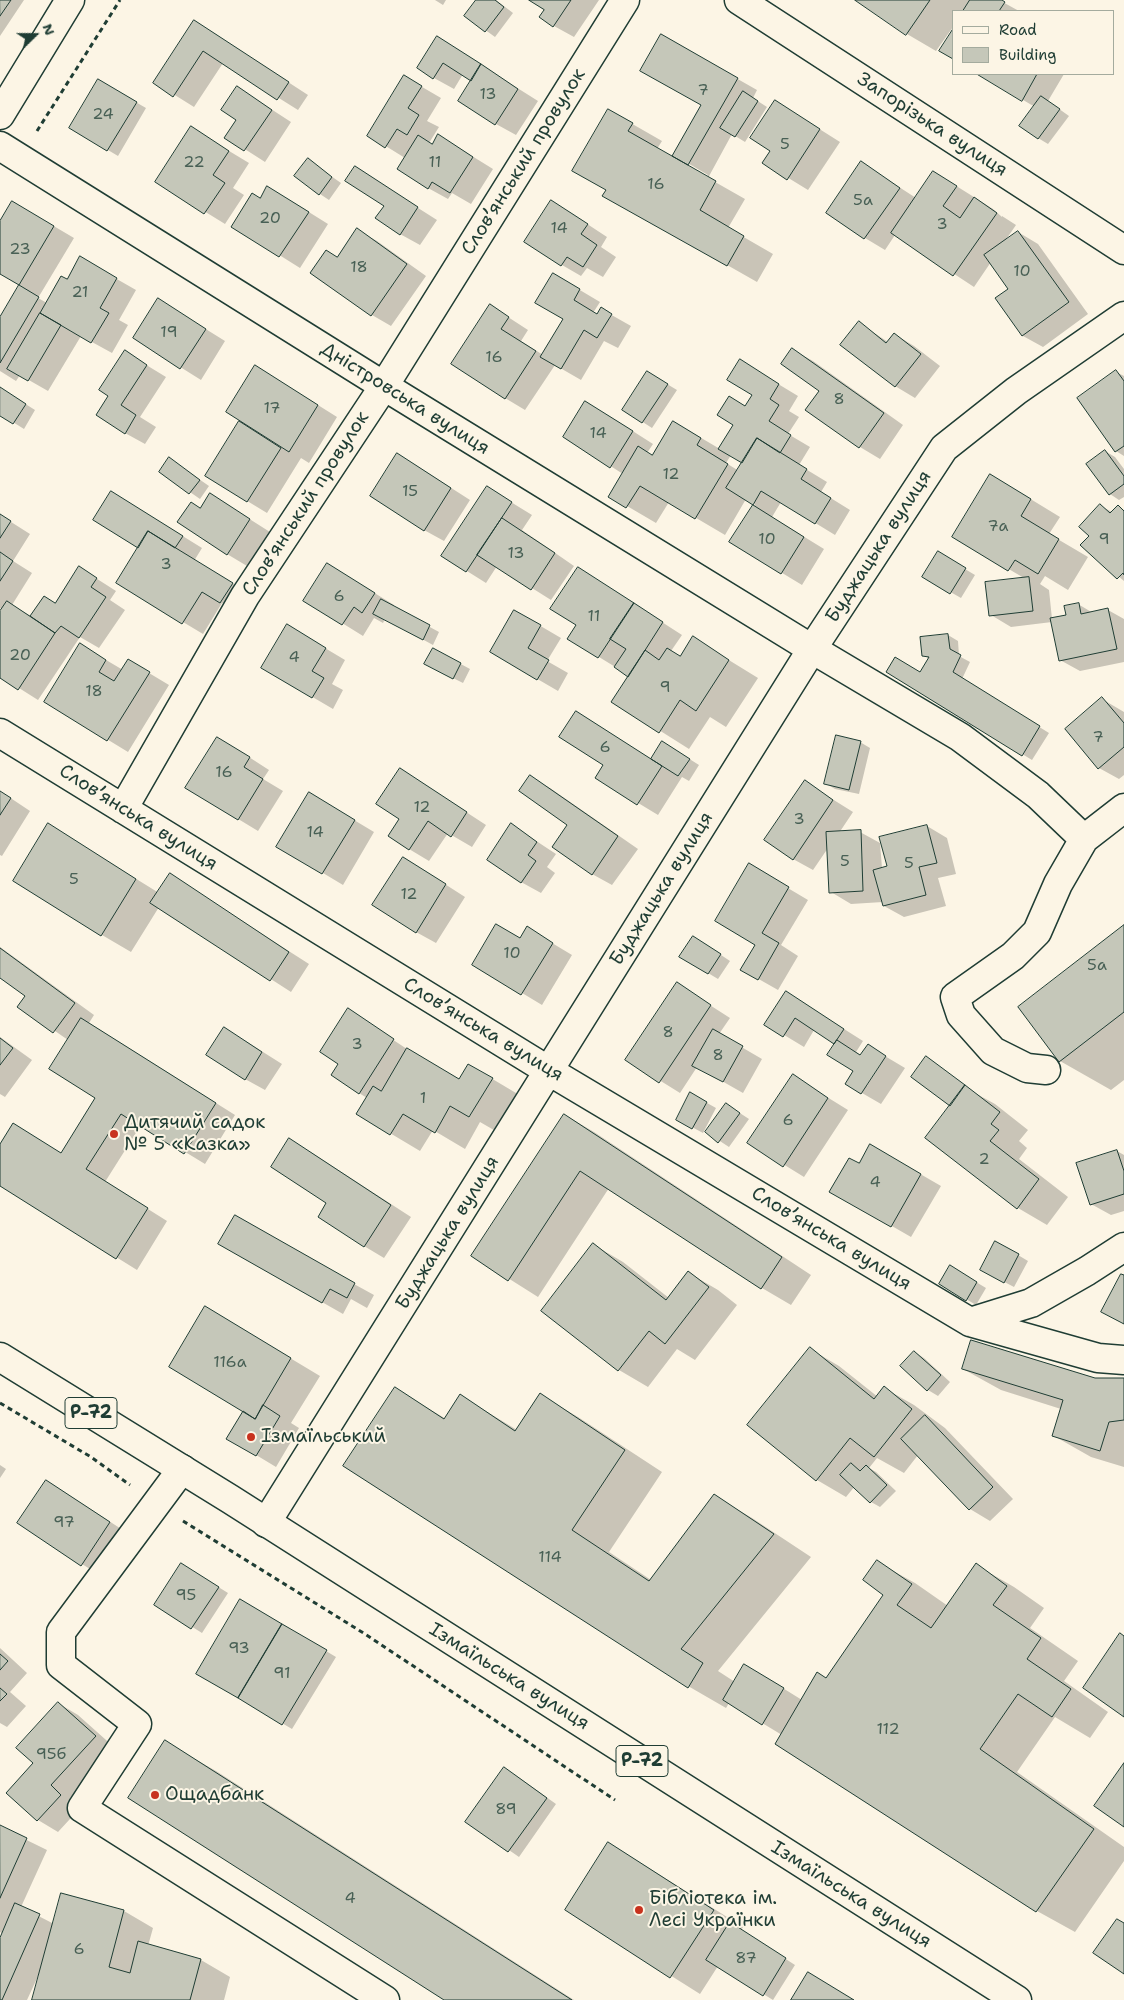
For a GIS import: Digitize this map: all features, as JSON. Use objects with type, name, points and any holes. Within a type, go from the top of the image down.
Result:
[{"type":"street","points":[[0,115],[70,0]]},
{"type":"street","name":"Словʼянський провулок","points":[[123,809],[245,596],[384,386],[625,0]]},
{"type":"street","name":"Запорізька вулиця","points":[[739,0],[1124,250]]},
{"type":"street","name":"Дністровська вулиця","points":[[10,152],[384,386],[812,649],[960,737],[1038,795],[1084,839]]},
{"type":"street","name":"Буджацька вулиця","points":[[266,1523],[812,649],[944,448],[1016,391],[1124,316]]},
{"type":"street","name":"Словʼянська вулиця","points":[[0,733],[549,1071],[970,1322],[1098,1358],[1124,1360]]},
{"type":"street","points":[[1046,1070],[1026,1068],[993,1051],[961,1015],[955,997],[1013,956],[1037,932],[1058,884],[1084,839],[1124,808]]},
{"type":"street","points":[[970,1322],[1031,1303],[1087,1272],[1124,1247]]},
{"type":"street","name":"Ізмаїльська вулиця","points":[[0,1357],[266,1523],[1017,2000]]},
{"type":"street","points":[[182,1470],[61,1632],[61,1665],[137,1724],[82,1808],[385,2000]]},
{"type":"path","points":[[10,152],[120,0]]},
{"type":"path","points":[[0,1403],[91,1457],[157,1504],[365,1634],[615,1800]]},
{"type":"building","points":[[0,0],[11,0],[0,16]]},
{"type":"building","points":[[476,0],[495,0],[504,7],[485,32],[464,16]]},
{"type":"building","points":[[529,0],[571,0],[553,27],[539,17],[544,10]]},
{"type":"building","points":[[855,0],[930,0],[906,35]]},
{"type":"building","points":[[970,0],[1002,0],[1005,2],[1000,10],[964,10]]},
{"type":"building","points":[[194,20],[289,82],[277,100],[203,51],[173,97],[153,83]]},
{"type":"building","points":[[952,31],[952,58],[939,51]]},
{"type":"building","points":[[661,34],[738,78],[688,165],[672,156],[701,105],[640,71]]},
{"type":"building","points":[[437,36],[481,64],[471,81],[443,63],[433,79],[417,68]]},
{"type":"building","points":[[481,64],[518,89],[495,125],[458,101]]},
{"type":"building","points":[[404,75],[422,86],[408,108],[419,115],[407,135],[397,129],[385,148],[367,136]]},
{"type":"building","points":[[979,75],[1036,75],[1022,101]]},
{"type":"building","points":[[98,79],[137,102],[107,151],[69,128]]},
{"type":"building","points":[[237,86],[272,110],[244,151],[224,138],[236,120],[221,110]]},
{"type":"building","points":[[743,91],[758,101],[735,137],[720,128]]},
{"type":"building","points":[[1041,96],[1060,109],[1038,139],[1019,126]]},
{"type":"building","points":[[775,100],[820,129],[787,180],[762,163],[770,151],[750,138]]},
{"type":"building","points":[[608,109],[633,123],[628,131],[716,181],[700,210],[744,236],[727,266],[602,196],[606,190],[572,171]]},
{"type":"building","points":[[191,126],[229,151],[213,175],[225,183],[204,214],[155,182]]},
{"type":"building","points":[[438,134],[473,157],[450,193],[432,182],[428,189],[397,169],[418,135],[432,144]]},
{"type":"building","points":[[308,158],[332,177],[319,195],[294,176]]},
{"type":"building","points":[[861,161],[900,188],[864,239],[826,213]]},
{"type":"building","points":[[355,166],[418,207],[400,235],[375,218],[384,206],[345,181]]},
{"type":"building","points":[[933,171],[957,186],[943,206],[960,218],[974,197],[997,213],[953,276],[891,233]]},
{"type":"building","points":[[267,186],[309,212],[279,257],[231,227],[252,193],[260,198]]},
{"type":"building","points":[[551,200],[588,224],[581,234],[597,245],[583,267],[567,257],[561,266],[524,242]]},
{"type":"building","points":[[12,201],[54,226],[19,285],[0,274],[0,221]]},
{"type":"building","points":[[357,228],[407,264],[371,316],[310,273],[326,250],[337,257]]},
{"type":"building","points":[[1018,231],[1069,302],[1022,336],[995,298],[1008,289],[984,255]]},
{"type":"building","points":[[80,256],[117,278],[100,308],[109,313],[91,343],[40,313],[61,276],[67,279]]},
{"type":"building","points":[[553,273],[580,289],[574,300],[597,314],[601,307],[612,314],[597,338],[584,330],[561,369],[540,357],[563,319],[535,303]]},
{"type":"building","points":[[19,285],[39,297],[0,363],[0,317]]},
{"type":"building","points":[[158,298],[206,329],[180,369],[133,338]]},
{"type":"building","points":[[490,304],[509,317],[501,329],[536,351],[505,399],[451,364]]},
{"type":"building","points":[[40,313],[61,325],[28,381],[7,369]]},
{"type":"building","points":[[859,321],[886,343],[894,333],[921,354],[895,387],[840,345]]},
{"type":"building","points":[[792,348],[884,413],[859,448],[805,410],[819,391],[781,364]]},
{"type":"building","points":[[125,350],[147,365],[121,405],[136,415],[125,434],[96,415],[108,396],[99,390]]},
{"type":"building","points":[[740,359],[779,384],[770,399],[779,405],[769,421],[791,435],[780,453],[757,438],[742,463],[718,449],[733,425],[717,415],[729,396],[745,406],[752,395],[727,380]]},
{"type":"building","points":[[255,365],[318,405],[289,452],[226,412]]},
{"type":"building","points":[[1116,370],[1124,381],[1124,446],[1115,452],[1077,398]]},
{"type":"building","points":[[647,371],[668,384],[642,423],[622,410]]},
{"type":"building","points":[[0,387],[26,404],[13,424],[0,416]]},
{"type":"building","points":[[585,401],[633,431],[610,468],[563,437]]},
{"type":"building","points":[[239,421],[281,448],[247,502],[205,476]]},
{"type":"building","points":[[673,421],[701,438],[697,445],[728,464],[695,519],[640,486],[626,508],[608,497],[638,446],[652,455]]},
{"type":"building","points":[[757,438],[807,469],[801,479],[831,498],[815,524],[761,491],[753,505],[726,488]]},
{"type":"building","points":[[1105,450],[1124,476],[1124,484],[1109,495],[1086,464]]},
{"type":"building","points":[[397,453],[451,488],[424,531],[370,496]]},
{"type":"building","points":[[169,457],[200,480],[189,494],[159,472]]},
{"type":"building","points":[[990,474],[1031,499],[1021,516],[1059,539],[1038,574],[1015,560],[1008,571],[952,537]]},
{"type":"building","points":[[487,486],[512,502],[466,572],[441,556]]},
{"type":"building","points":[[111,491],[183,536],[175,548],[148,531],[138,548],[93,520]]},
{"type":"building","points":[[210,493],[250,519],[227,555],[177,522],[191,502],[200,508]]},
{"type":"building","points":[[1100,504],[1110,513],[1118,505],[1124,511],[1124,575],[1123,573],[1117,579],[1080,545],[1089,536],[1079,527]]},
{"type":"building","points":[[753,505],[804,537],[781,574],[729,542]]},
{"type":"building","points":[[0,514],[11,521],[0,538]]},
{"type":"building","points":[[502,518],[555,553],[531,590],[477,555]]},
{"type":"building","points":[[148,531],[233,583],[220,603],[202,592],[182,624],[116,583]]},
{"type":"building","points":[[938,551],[966,568],[950,594],[922,577]]},
{"type":"building","points":[[0,552],[13,561],[0,581]]},
{"type":"building","points":[[327,563],[375,593],[362,613],[354,607],[342,625],[303,601]]},
{"type":"building","points":[[79,566],[97,578],[91,587],[106,597],[79,638],[61,626],[55,633],[30,616],[44,596],[55,603]]},
{"type":"building","points":[[578,567],[634,603],[598,658],[567,639],[576,625],[550,609]]},
{"type":"building","points":[[1029,577],[1033,611],[989,616],[985,582]]},
{"type":"building","points":[[381,599],[430,625],[423,640],[373,614]]},
{"type":"building","points":[[7,601],[55,633],[18,690],[0,678],[0,611]]},
{"type":"building","points":[[634,603],[663,622],[628,677],[614,667],[626,649],[610,639]]},
{"type":"building","points":[[1079,603],[1081,614],[1108,608],[1117,649],[1059,661],[1050,618],[1066,615],[1064,606]]},
{"type":"building","points":[[514,610],[541,625],[528,648],[549,660],[537,680],[490,652]]},
{"type":"building","points":[[287,624],[326,648],[312,671],[324,678],[312,698],[261,668]]},
{"type":"building","points":[[948,634],[950,649],[961,655],[953,672],[1040,726],[1022,756],[886,672],[895,657],[920,672],[929,657],[922,656],[920,637]]},
{"type":"building","points":[[693,636],[729,660],[696,711],[680,700],[659,733],[611,702],[645,650],[659,660],[667,648],[680,656]]},
{"type":"building","points":[[80,643],[106,660],[99,672],[114,681],[128,659],[150,672],[107,741],[44,702]]},
{"type":"building","points":[[433,648],[461,663],[453,679],[424,664]]},
{"type":"building","points":[[1102,697],[1124,723],[1124,747],[1098,769],[1065,729]]},
{"type":"building","points":[[576,711],[662,766],[637,805],[595,778],[603,765],[559,737]]},
{"type":"building","points":[[836,735],[861,741],[849,790],[824,784]]},
{"type":"building","points":[[217,737],[250,757],[244,767],[263,779],[238,820],[185,788]]},
{"type":"building","points":[[662,741],[690,759],[678,776],[651,759]]},
{"type":"building","points":[[400,768],[467,812],[451,837],[428,821],[409,850],[388,836],[399,819],[376,804]]},
{"type":"building","points":[[530,775],[618,836],[592,875],[552,847],[567,825],[519,791]]},
{"type":"building","points":[[805,780],[833,800],[793,860],[764,840]]},
{"type":"building","points":[[0,791],[11,798],[0,815]]},
{"type":"building","points":[[309,792],[355,820],[322,874],[276,847]]},
{"type":"building","points":[[48,823],[136,879],[101,936],[13,881]]},
{"type":"building","points":[[511,823],[537,842],[528,855],[536,861],[521,883],[487,860]]},
{"type":"building","points":[[927,825],[937,863],[919,867],[926,895],[883,906],[873,870],[887,866],[879,837]]},
{"type":"building","points":[[861,830],[863,891],[829,893],[826,832]]},
{"type":"building","points":[[403,857],[446,884],[416,933],[372,905]]},
{"type":"building","points":[[749,863],[789,887],[762,933],[779,943],[758,980],[740,970],[755,945],[715,921]]},
{"type":"building","points":[[170,873],[289,952],[270,981],[150,903]]},
{"type":"building","points":[[496,924],[520,938],[527,926],[553,943],[521,995],[472,965]]},
{"type":"building","points":[[1124,925],[1124,1012],[1059,1062],[1018,1007]]},
{"type":"building","points":[[693,936],[721,954],[708,974],[679,957]]},
{"type":"building","points":[[0,948],[75,1003],[53,1033],[17,1007],[25,996],[0,978]]},
{"type":"building","points":[[677,982],[711,1005],[659,1083],[625,1060]]},
{"type":"building","points":[[786,991],[844,1029],[834,1044],[795,1018],[783,1037],[764,1025]]},
{"type":"building","points":[[348,1008],[394,1039],[359,1094],[331,1075],[338,1064],[320,1052]]},
{"type":"building","points":[[81,1018],[216,1103],[184,1154],[121,1114],[86,1169],[148,1208],[116,1259],[0,1186],[0,1144],[13,1123],[61,1153],[95,1098],[49,1069]]},
{"type":"building","points":[[224,1027],[262,1052],[245,1080],[206,1055]]},
{"type":"building","points":[[713,1029],[743,1046],[723,1082],[692,1066]]},
{"type":"building","points":[[0,1038],[13,1048],[0,1065]]},
{"type":"building","points":[[837,1040],[860,1055],[868,1044],[886,1056],[861,1094],[845,1084],[853,1071],[827,1055]]},
{"type":"building","points":[[407,1048],[459,1079],[468,1064],[493,1078],[469,1117],[450,1106],[435,1133],[403,1114],[390,1135],[356,1114],[373,1086],[381,1091]]},
{"type":"building","points":[[926,1056],[965,1085],[950,1106],[911,1077]]},
{"type":"building","points":[[793,1074],[828,1098],[783,1167],[747,1143]]},
{"type":"building","points":[[965,1085],[1000,1112],[991,1124],[999,1130],[990,1141],[1039,1179],[1017,1209],[925,1138]]},
{"type":"building","points":[[690,1092],[707,1102],[692,1129],[676,1120]]},
{"type":"building","points":[[726,1103],[740,1113],[718,1143],[705,1132]]},
{"type":"building","points":[[564,1114],[782,1257],[761,1289],[580,1171],[508,1281],[471,1256]]},
{"type":"building","points":[[289,1138],[391,1205],[364,1247],[318,1217],[326,1203],[271,1167]]},
{"type":"building","points":[[870,1144],[921,1174],[891,1227],[829,1192],[849,1158],[859,1163]]},
{"type":"building","points":[[1117,1150],[1124,1171],[1124,1194],[1090,1205],[1076,1163]]},
{"type":"building","points":[[235,1215],[355,1283],[347,1298],[330,1289],[322,1303],[218,1244]]},
{"type":"building","points":[[995,1241],[1019,1254],[1004,1283],[980,1270]]},
{"type":"building","points":[[593,1243],[666,1300],[688,1271],[709,1287],[665,1344],[649,1331],[618,1371],[541,1311]]},
{"type":"building","points":[[950,1265],[977,1282],[966,1301],[939,1284]]},
{"type":"building","points":[[1121,1274],[1124,1275],[1124,1324],[1101,1312]]},
{"type":"building","points":[[205,1306],[291,1358],[255,1419],[169,1367]]},
{"type":"building","points":[[971,1340],[1095,1378],[1124,1378],[1124,1420],[1109,1422],[1100,1451],[1052,1436],[1063,1400],[962,1369]]},
{"type":"building","points":[[810,1347],[874,1399],[884,1386],[912,1409],[874,1457],[850,1438],[816,1481],[747,1425]]},
{"type":"building","points":[[914,1351],[941,1375],[927,1391],[900,1366]]},
{"type":"building","points":[[395,1387],[444,1419],[460,1394],[515,1431],[540,1393],[625,1450],[572,1530],[649,1581],[714,1494],[774,1534],[681,1649],[703,1663],[688,1688],[343,1466]]},
{"type":"building","points":[[263,1405],[280,1416],[256,1456],[226,1439],[243,1411],[255,1419]]},
{"type":"building","points":[[925,1415],[993,1487],[969,1510],[901,1439]]},
{"type":"building","points":[[851,1463],[860,1471],[866,1465],[887,1485],[870,1503],[840,1475]]},
{"type":"building","points":[[46,1480],[110,1522],[81,1566],[17,1523]]},
{"type":"building","points":[[877,1560],[912,1584],[897,1605],[931,1628],[976,1563],[1007,1586],[993,1605],[1041,1638],[1027,1659],[1071,1689],[1052,1717],[1018,1694],[980,1749],[1094,1829],[1036,1912],[775,1744],[817,1672],[826,1678],[883,1595],[863,1580]]},
{"type":"building","points":[[181,1563],[219,1587],[191,1629],[154,1605]]},
{"type":"building","points":[[240,1599],[282,1624],[238,1698],[196,1674]]},
{"type":"building","points":[[282,1624],[327,1650],[282,1725],[238,1698]]},
{"type":"building","points":[[1120,1633],[1124,1636],[1124,1717],[1083,1688]]},
{"type":"building","points":[[0,1654],[8,1661],[0,1670]]},
{"type":"building","points":[[744,1664],[784,1688],[762,1725],[723,1700]]},
{"type":"building","points":[[0,1688],[7,1694],[0,1701]]},
{"type":"building","points":[[58,1702],[96,1736],[51,1785],[61,1795],[37,1821],[6,1793],[33,1763],[16,1748]]},
{"type":"building","points":[[165,1740],[572,2000],[444,2000],[128,1798]]},
{"type":"building","points":[[1124,1763],[1124,1827],[1094,1806]]},
{"type":"building","points":[[504,1767],[547,1798],[508,1852],[465,1822]]},
{"type":"building","points":[[0,1825],[27,1838],[0,1898]]},
{"type":"building","name":"Бібліотека ім. Лесі Українки","points":[[608,1842],[714,1910],[670,1978],[565,1910]]},
{"type":"building","points":[[61,1893],[124,1910],[109,1967],[130,1973],[138,1941],[201,1959],[190,2000],[32,2000]]},
{"type":"building","points":[[15,1903],[40,1914],[2,2000],[0,2000],[0,1938]]},
{"type":"building","points":[[1117,1919],[1124,1923],[1124,1974],[1093,1953]]},
{"type":"building","points":[[730,1922],[786,1958],[763,1996],[706,1960]]},
{"type":"building","points":[[808,1972],[854,2000],[791,2000]]},
{"type":"place","name":"Дитячий садок № 5 «Казка»","points":[[114,1134]]},
{"type":"place","name":"Ізмаїльський","points":[[251,1437]]},
{"type":"place","name":"Ощадбанк","points":[[155,1795]]},
{"type":"place","name":"Бібліотека ім. Лесі Українки","points":[[639,1910]]}]
